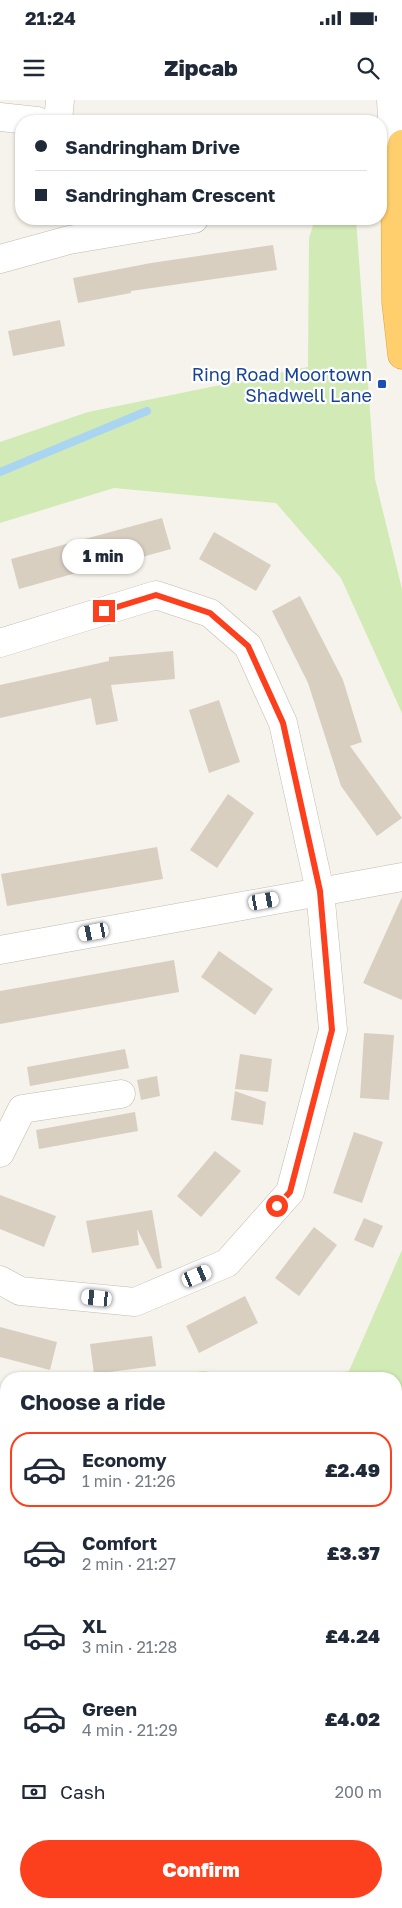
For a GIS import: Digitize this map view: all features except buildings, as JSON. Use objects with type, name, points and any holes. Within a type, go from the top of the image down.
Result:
[{"type":"highway","points":[[402,144],[395,176],[399,250],[396,302],[402,355]]},
{"type":"street","points":[[59,115],[60,100]]},
{"type":"street","points":[[391,100],[395,176]]},
{"type":"street","points":[[0,117],[15,119]]},
{"type":"street","points":[[0,259],[67,229],[118,225]]},
{"type":"street","points":[[0,643],[156,595],[210,613],[248,646],[283,723],[320,891],[332,1030],[290,1192],[228,1263],[135,1302],[20,1291],[0,1280]]},
{"type":"street","points":[[0,950],[402,876]]},
{"type":"street","points":[[0,1153],[22,1109],[121,1094]]},
{"type":"green space","points":[[313,225],[356,225],[375,479],[402,589],[402,713],[341,578],[276,503],[114,488],[0,523],[0,442],[88,412],[308,367],[309,238]]},
{"type":"green space","points":[[402,1250],[402,1372],[344,1372],[349,1371]]},
{"type":"waterway","points":[[0,472],[147,411]]},
{"type":"place","name":"Ring Road Moortown Shadwell Lane","points":[[382,384]]},
{"type":"route","points":[[104,611],[156,595],[210,613],[248,646],[283,723],[320,891],[332,1030],[290,1192],[277,1206]]}]
